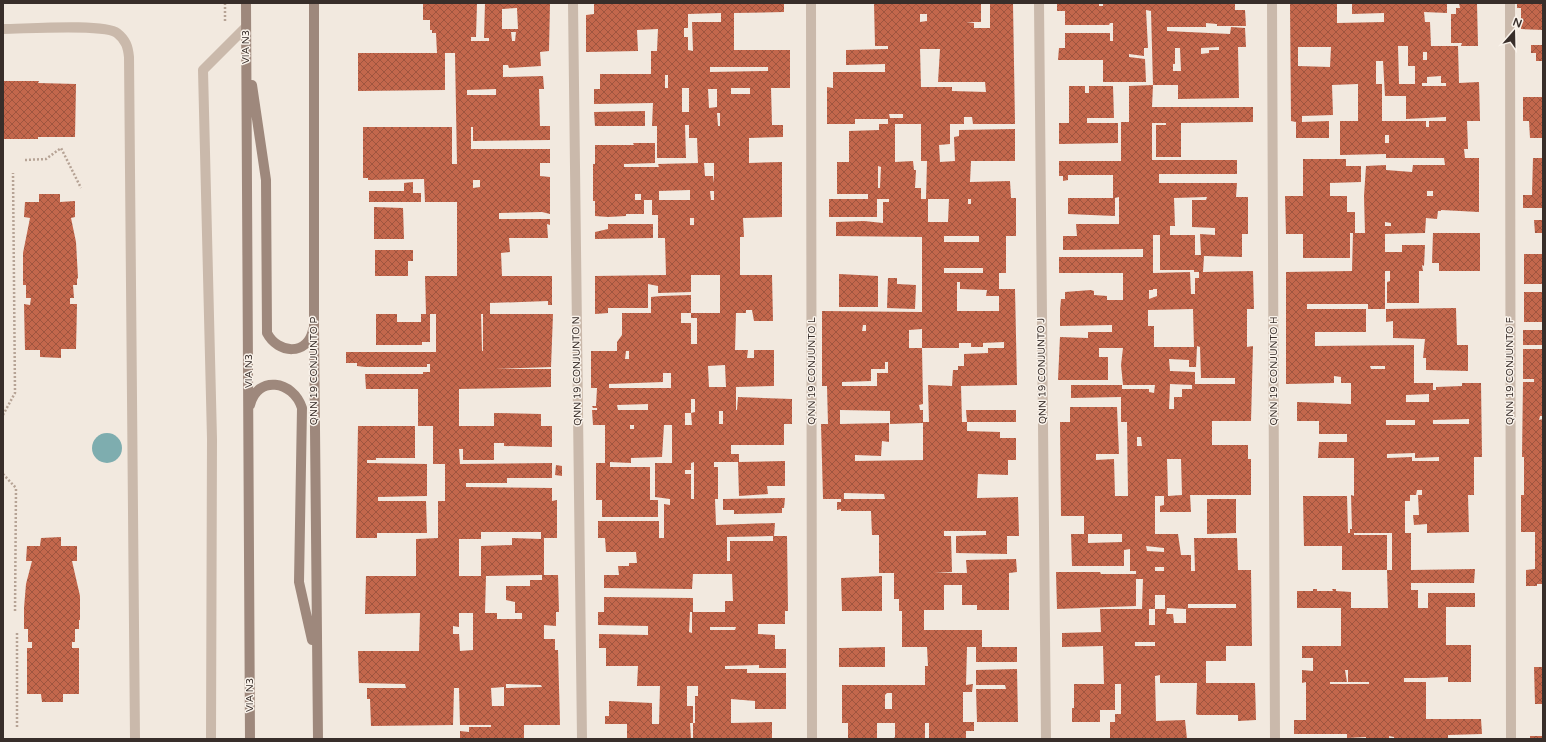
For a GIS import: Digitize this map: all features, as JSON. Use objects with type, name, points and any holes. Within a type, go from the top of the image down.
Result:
[{"type":"main road","name":"VIA N3","points":[[246,3],[250,739]]},
{"type":"main road","name":"QNN 19 CONJUNTO P","points":[[314,3],[314,325],[318,739]]},
{"type":"main road","points":[[246,49],[266,180],[267,333],[271,341],[279,347],[287,350],[295,349],[309,340],[313,333],[314,325]]},
{"type":"main road","points":[[249,409],[255,394],[269,385],[286,387],[294,392],[302,408],[299,582],[317,660]]},
{"type":"street","name":"QNN 19 CONJUNTO N","points":[[573,3],[582,739]]},
{"type":"street","name":"QNN 19 CONJUNTO L","points":[[811,3],[812,739]]},
{"type":"street","name":"QNN 19 CONJUNTO J","points":[[1039,3],[1046,739]]},
{"type":"street","name":"QNN 19 CONJUNTO H","points":[[1272,3],[1275,739]]},
{"type":"street","name":"QNN 19 CONJUNTO F","points":[[1510,3],[1511,739]]},
{"type":"street","points":[[212,739],[212,439],[203,70],[246,27]]},
{"type":"street","points":[[3,29],[98,28],[117,32],[127,43],[129,57],[135,739]]},
{"type":"path","points":[[25,160],[46,159],[61,148],[81,188]]},
{"type":"path","points":[[3,415],[15,393],[13,173]]},
{"type":"path","points":[[3,474],[16,488],[15,613]]},
{"type":"path","points":[[16,727],[17,631]]},
{"type":"water","points":[[107,433],[118,437],[122,448],[118,459],[107,463],[96,459],[92,448],[96,437]]},
{"type":"building","points":[[423,3],[477,3],[476,37],[471,37],[471,41],[489,41],[489,38],[484,38],[485,3],[550,3],[549,51],[540,52],[541,66],[509,68],[508,65],[503,65],[503,77],[543,76],[544,89],[539,89],[540,126],[550,126],[550,140],[473,141],[473,127],[471,127],[471,149],[550,149],[550,163],[540,163],[540,176],[550,177],[550,214],[542,212],[499,213],[499,219],[550,219],[550,225],[547,224],[548,238],[509,238],[510,252],[501,253],[502,276],[552,276],[552,305],[548,305],[548,301],[490,303],[490,314],[553,314],[551,367],[495,369],[551,369],[551,387],[459,389],[459,426],[494,426],[494,413],[541,414],[541,426],[552,426],[552,447],[504,446],[504,443],[494,443],[494,460],[463,460],[463,449],[459,449],[460,464],[552,463],[552,478],[507,478],[507,483],[466,483],[466,487],[552,488],[552,501],[557,500],[557,538],[544,538],[544,575],[558,575],[559,612],[556,612],[556,626],[544,625],[544,639],[555,639],[555,650],[558,650],[560,725],[524,725],[524,739],[460,739],[460,731],[469,732],[469,727],[491,727],[491,725],[460,725],[459,688],[454,688],[453,725],[371,726],[370,699],[367,699],[367,688],[406,688],[405,684],[359,683],[358,651],[419,651],[420,613],[365,614],[366,576],[416,576],[416,539],[438,538],[438,501],[445,501],[445,464],[433,464],[433,426],[418,426],[418,389],[366,389],[365,374],[423,374],[423,372],[430,372],[430,364],[427,364],[427,367],[365,367],[357,366],[357,363],[346,363],[346,352],[436,352],[436,314],[430,314],[430,342],[422,342],[422,345],[376,345],[376,314],[397,314],[397,322],[421,322],[421,314],[426,314],[425,276],[457,276],[457,202],[425,202],[424,179],[368,180],[368,178],[363,178],[363,127],[452,127],[452,164],[457,164],[455,53],[445,53],[445,90],[358,91],[358,53],[437,53],[436,33],[432,33],[432,30],[430,30],[430,20],[423,20]],"holes":[[[517,8],[518,29],[502,29],[502,9]],[[511,32],[516,32],[515,41],[512,41]],[[496,89],[496,95],[467,95],[467,90]],[[473,180],[480,180],[480,187],[473,188]],[[481,314],[483,314],[483,351],[482,351]],[[481,532],[541,532],[541,539],[512,538],[512,545],[481,546],[481,576],[459,576],[459,539],[481,539]],[[542,575],[542,580],[530,580],[530,586],[506,586],[506,600],[515,602],[515,613],[522,613],[522,619],[497,619],[497,613],[485,613],[486,576]],[[459,613],[473,613],[473,650],[460,651],[459,634],[453,634],[453,626],[459,627]],[[506,684],[541,685],[542,687],[506,688]],[[504,687],[504,706],[492,706],[491,688]]]},
{"type":"building","points":[[594,3],[784,3],[784,12],[734,13],[734,50],[790,50],[790,88],[771,88],[772,125],[783,125],[783,137],[749,138],[749,163],[782,162],[782,217],[743,218],[744,237],[740,237],[740,275],[772,275],[773,321],[754,321],[752,310],[746,310],[746,313],[736,313],[735,350],[748,350],[747,358],[754,358],[754,350],[774,350],[774,386],[736,387],[736,410],[738,397],[792,399],[792,424],[784,424],[784,445],[731,445],[731,454],[739,454],[739,462],[785,461],[785,486],[767,486],[768,494],[739,496],[738,462],[714,462],[714,467],[718,467],[718,499],[715,499],[716,525],[775,523],[774,536],[787,536],[788,611],[785,611],[785,624],[758,624],[758,634],[775,635],[775,649],[786,649],[786,668],[759,668],[759,665],[725,666],[725,669],[747,669],[747,673],[786,673],[786,709],[755,709],[755,701],[731,699],[731,723],[772,722],[772,738],[693,739],[693,723],[690,723],[691,739],[627,739],[627,724],[605,724],[605,716],[609,716],[609,701],[652,703],[652,724],[659,724],[660,686],[637,686],[638,666],[606,666],[606,648],[599,648],[599,634],[648,635],[648,626],[598,625],[598,612],[604,612],[604,597],[693,598],[693,612],[725,612],[725,601],[733,601],[732,574],[693,574],[692,589],[604,588],[604,575],[619,575],[618,566],[629,566],[629,563],[637,563],[636,552],[606,552],[605,538],[598,538],[598,521],[659,521],[659,538],[664,538],[664,504],[670,505],[670,499],[655,497],[655,463],[672,463],[672,425],[664,425],[662,457],[631,458],[631,463],[610,462],[610,467],[650,467],[650,500],[658,500],[658,517],[602,517],[602,500],[596,500],[596,463],[605,463],[605,425],[593,425],[592,410],[597,410],[597,408],[593,408],[592,406],[596,406],[597,388],[591,388],[591,351],[617,351],[617,342],[622,335],[622,313],[651,313],[651,297],[691,295],[691,313],[720,313],[720,275],[691,275],[691,292],[658,293],[658,286],[648,284],[648,308],[608,308],[608,313],[595,314],[595,276],[666,275],[665,238],[658,238],[658,215],[652,215],[652,200],[644,200],[644,214],[626,214],[626,216],[608,217],[595,216],[595,201],[593,201],[593,164],[595,164],[595,145],[634,145],[633,143],[655,143],[655,163],[624,164],[624,167],[659,167],[658,164],[698,163],[697,138],[689,138],[689,125],[685,125],[686,158],[657,158],[657,126],[652,126],[653,103],[594,104],[594,89],[600,89],[600,74],[651,74],[651,51],[657,51],[658,29],[637,30],[638,51],[586,52],[586,15],[594,14]],"holes":[[[721,13],[721,22],[692,22],[693,51],[688,50],[688,37],[684,37],[684,28],[688,28],[688,14]],[[710,67],[768,67],[768,71],[710,72]],[[665,75],[668,75],[668,88],[665,88]],[[682,88],[689,88],[689,112],[682,112]],[[731,88],[750,88],[750,94],[731,94]],[[708,89],[717,89],[717,107],[709,108]],[[717,113],[720,113],[720,126],[718,126]],[[704,163],[714,163],[714,183],[713,176],[705,176]],[[690,190],[690,200],[659,200],[659,191]],[[710,191],[714,191],[714,200],[711,200]],[[635,194],[641,194],[641,200],[635,200]],[[690,218],[694,218],[694,225],[690,225]],[[681,313],[691,313],[691,318],[697,318],[697,344],[691,344],[691,323],[681,323]],[[626,351],[629,351],[629,359],[625,359]],[[725,365],[726,387],[709,387],[708,366]],[[663,373],[671,373],[671,388],[609,388],[609,384],[663,382]],[[691,399],[695,399],[695,412],[691,413]],[[648,404],[648,410],[618,410],[617,405]],[[719,411],[723,411],[723,424],[719,424]],[[685,413],[691,413],[692,425],[685,425]],[[630,425],[634,425],[634,429],[630,429]],[[694,462],[694,499],[691,499],[691,474],[685,474],[685,470],[691,470],[691,463]],[[773,536],[773,541],[730,541],[730,561],[727,561],[727,537]],[[690,612],[692,612],[692,633],[689,632]],[[710,627],[736,627],[735,630],[710,630]],[[687,686],[698,686],[698,696],[695,696],[695,723],[693,723],[693,706],[687,706]]]},
{"type":"building","points":[[874,3],[981,3],[981,22],[966,22],[974,23],[974,28],[990,28],[990,3],[1013,3],[1015,124],[973,124],[972,117],[964,117],[964,124],[950,124],[950,144],[939,145],[940,162],[955,161],[954,137],[959,136],[959,130],[1015,129],[1015,161],[971,161],[970,182],[1010,181],[1011,198],[1016,198],[1016,236],[1006,236],[1006,273],[999,273],[999,289],[1015,289],[1017,385],[961,386],[962,422],[967,422],[967,431],[1000,432],[1000,438],[1016,438],[1016,460],[1008,460],[1008,475],[978,474],[977,498],[1018,497],[1019,536],[1007,536],[1007,554],[956,553],[956,536],[986,535],[986,531],[944,531],[944,536],[951,536],[952,572],[934,573],[967,573],[966,560],[1016,559],[1017,572],[1009,573],[1009,610],[977,610],[977,605],[962,605],[962,585],[944,585],[944,610],[924,610],[924,630],[982,630],[982,647],[1017,647],[1017,662],[976,662],[976,647],[967,647],[966,685],[973,684],[972,692],[963,692],[963,722],[974,722],[974,731],[966,731],[966,739],[929,739],[929,723],[925,723],[925,739],[893,739],[895,737],[895,723],[877,723],[877,739],[848,739],[848,723],[842,723],[842,685],[925,685],[925,666],[928,666],[927,647],[902,647],[902,611],[899,611],[899,599],[894,599],[894,573],[879,573],[879,535],[872,535],[871,511],[837,510],[837,502],[841,502],[841,499],[823,499],[821,424],[828,424],[827,386],[822,386],[822,311],[922,312],[922,237],[836,236],[836,222],[864,221],[883,223],[883,202],[889,202],[889,199],[877,199],[877,217],[829,217],[829,199],[868,199],[868,194],[837,194],[837,162],[849,162],[849,131],[879,130],[879,124],[888,124],[888,119],[855,119],[855,124],[827,124],[827,87],[833,88],[833,72],[885,72],[885,64],[846,65],[846,50],[888,49],[888,46],[875,46]],"holes":[[[920,14],[927,14],[927,21],[920,22]],[[920,49],[940,49],[938,82],[985,82],[986,92],[952,91],[952,87],[921,87]],[[889,114],[903,114],[903,118],[890,118]],[[895,124],[921,124],[921,161],[927,161],[926,199],[921,199],[921,188],[915,188],[916,170],[914,170],[913,161],[895,162]],[[878,166],[881,167],[880,188],[878,188]],[[928,199],[949,199],[948,222],[928,222]],[[968,199],[971,199],[971,204],[968,204]],[[944,236],[979,236],[979,242],[944,242]],[[944,268],[983,268],[983,273],[944,273]],[[957,282],[960,282],[960,289],[987,290],[986,296],[999,296],[999,311],[957,311]],[[863,325],[866,325],[866,331],[862,331]],[[922,329],[922,348],[909,348],[909,330]],[[1004,342],[1004,348],[988,348],[988,353],[964,354],[964,366],[958,366],[958,370],[953,370],[952,386],[928,385],[929,422],[923,422],[923,410],[920,410],[919,405],[923,404],[922,348],[959,348],[959,343],[971,343],[971,347],[983,347],[983,343]],[[885,362],[888,362],[888,373],[877,373],[877,386],[842,386],[842,382],[871,381],[871,369],[885,369]],[[840,410],[890,411],[890,424],[923,423],[923,460],[855,461],[855,455],[881,456],[882,441],[889,442],[889,423],[840,424]],[[844,493],[884,494],[885,499],[844,499]],[[887,693],[892,693],[892,709],[885,709],[885,695]]]},
{"type":"building","points":[[1057,3],[1099,3],[1099,6],[1103,6],[1103,3],[1235,3],[1235,10],[1245,10],[1246,26],[1217,26],[1217,24],[1206,23],[1206,27],[1167,27],[1167,31],[1230,34],[1231,27],[1245,28],[1246,47],[1238,47],[1239,98],[1178,99],[1178,85],[1153,85],[1151,11],[1146,10],[1148,48],[1144,48],[1144,56],[1129,54],[1129,57],[1145,59],[1146,82],[1103,82],[1103,60],[1058,60],[1059,48],[1065,48],[1065,33],[1110,33],[1110,41],[1113,41],[1113,23],[1110,23],[1109,25],[1065,25],[1065,11],[1057,11]],"holes":[[[1219,47],[1219,50],[1209,50],[1209,53],[1201,54],[1201,48]],[[1175,48],[1180,48],[1181,71],[1173,71],[1173,64],[1175,64]]]},
{"type":"building","points":[[1290,3],[1337,3],[1337,23],[1384,22],[1384,13],[1352,14],[1352,3],[1447,3],[1447,13],[1424,12],[1425,22],[1430,22],[1431,46],[1458,46],[1459,83],[1479,82],[1480,121],[1467,121],[1468,149],[1464,149],[1465,158],[1479,158],[1479,212],[1441,210],[1438,211],[1437,219],[1426,218],[1425,233],[1385,234],[1385,252],[1402,252],[1402,245],[1425,245],[1424,266],[1422,265],[1423,271],[1419,271],[1419,303],[1387,303],[1387,282],[1390,281],[1390,271],[1385,271],[1385,309],[1368,309],[1368,304],[1307,304],[1307,309],[1366,309],[1366,332],[1315,332],[1315,346],[1414,345],[1414,383],[1433,383],[1433,390],[1436,390],[1436,387],[1462,386],[1462,383],[1481,383],[1482,457],[1474,457],[1474,495],[1468,495],[1469,532],[1427,533],[1427,524],[1414,525],[1413,515],[1419,515],[1418,495],[1422,495],[1422,490],[1417,490],[1416,495],[1410,495],[1410,501],[1405,501],[1405,533],[1411,533],[1411,570],[1475,569],[1474,583],[1411,583],[1411,590],[1418,590],[1418,608],[1428,608],[1428,593],[1475,593],[1475,607],[1446,607],[1446,645],[1471,645],[1471,682],[1448,682],[1448,677],[1404,678],[1404,682],[1426,682],[1426,719],[1481,719],[1482,734],[1448,735],[1448,739],[1394,739],[1394,737],[1389,736],[1389,739],[1366,739],[1366,737],[1347,738],[1347,734],[1294,734],[1294,720],[1306,720],[1306,682],[1302,683],[1302,670],[1313,671],[1313,658],[1302,658],[1302,646],[1341,646],[1341,608],[1297,608],[1297,591],[1313,591],[1313,589],[1317,589],[1317,591],[1333,591],[1332,589],[1336,589],[1336,591],[1351,592],[1351,608],[1388,608],[1387,570],[1342,570],[1342,546],[1304,546],[1303,496],[1347,496],[1348,533],[1350,533],[1350,529],[1352,529],[1351,495],[1354,496],[1354,458],[1318,458],[1319,442],[1347,442],[1347,434],[1319,434],[1319,421],[1297,421],[1297,402],[1351,404],[1351,383],[1341,383],[1341,377],[1334,376],[1334,383],[1286,384],[1286,272],[1352,271],[1353,233],[1350,233],[1350,258],[1303,258],[1303,234],[1286,234],[1285,196],[1303,196],[1303,159],[1346,159],[1346,166],[1361,166],[1361,182],[1330,183],[1330,196],[1347,196],[1347,212],[1355,212],[1355,233],[1365,233],[1364,196],[1366,166],[1386,165],[1386,170],[1412,172],[1413,165],[1445,165],[1444,158],[1386,158],[1386,154],[1340,155],[1340,121],[1358,121],[1358,84],[1332,85],[1333,115],[1302,116],[1302,122],[1329,121],[1329,138],[1296,138],[1296,122],[1291,121]],"holes":[[[1398,46],[1408,46],[1408,66],[1415,66],[1415,84],[1399,84]],[[1298,47],[1331,47],[1330,67],[1298,66]],[[1423,52],[1427,52],[1427,60],[1423,60]],[[1376,61],[1383,61],[1385,96],[1406,96],[1406,119],[1446,117],[1446,121],[1429,121],[1429,127],[1426,127],[1426,121],[1382,121],[1382,84],[1376,84]],[[1441,76],[1441,83],[1446,83],[1446,86],[1422,86],[1422,83],[1427,83],[1427,77]],[[1385,135],[1389,135],[1389,143],[1385,143]],[[1427,191],[1433,191],[1433,196],[1427,196]],[[1385,222],[1391,223],[1391,226],[1385,226]],[[1370,366],[1385,366],[1385,369],[1371,369]],[[1429,394],[1429,402],[1406,402],[1406,395]],[[1469,419],[1469,424],[1433,424],[1433,420]],[[1386,420],[1415,420],[1415,425],[1386,425]],[[1415,453],[1415,458],[1439,457],[1439,461],[1412,461],[1412,457],[1387,458],[1387,454]],[[1354,533],[1392,533],[1392,570],[1387,570],[1387,535],[1354,535]],[[1345,670],[1348,670],[1348,682],[1369,682],[1369,684],[1330,684],[1330,682],[1347,682]]]},
{"type":"building","points":[[1459,3],[1477,3],[1478,46],[1461,46],[1462,43],[1451,43],[1451,14],[1456,14],[1456,8],[1460,8]]},
{"type":"building","points":[[1517,3],[1543,3],[1543,30],[1521,29],[1521,8],[1517,8]]},
{"type":"building","points":[[1531,45],[1543,45],[1543,61],[1536,61],[1536,53],[1531,53]]},
{"type":"building","points":[[3,81],[39,81],[38,83],[76,84],[75,137],[3,139]]},
{"type":"building","points":[[1153,85],[1152,107],[1253,107],[1253,122],[1181,123],[1181,157],[1156,157],[1156,125],[1166,125],[1166,123],[1152,123],[1152,160],[1237,160],[1237,174],[1159,174],[1159,183],[1237,183],[1236,197],[1248,197],[1248,234],[1242,234],[1242,257],[1204,256],[1203,272],[1253,271],[1254,309],[1247,309],[1247,347],[1253,346],[1251,421],[1212,421],[1212,445],[1248,445],[1248,459],[1251,459],[1251,495],[1190,495],[1191,512],[1160,512],[1160,506],[1164,505],[1164,496],[1155,496],[1155,534],[1178,534],[1181,555],[1191,555],[1191,571],[1195,571],[1194,538],[1237,538],[1238,570],[1251,570],[1252,646],[1226,646],[1226,661],[1206,661],[1206,683],[1255,683],[1256,720],[1238,721],[1238,715],[1198,715],[1196,714],[1197,683],[1160,683],[1160,675],[1155,676],[1156,721],[1185,720],[1187,739],[1110,739],[1110,722],[1115,722],[1115,714],[1121,714],[1121,684],[1115,684],[1115,710],[1100,710],[1100,722],[1072,722],[1072,708],[1074,708],[1074,684],[1104,684],[1103,646],[1062,647],[1062,633],[1101,632],[1100,609],[1142,609],[1143,579],[1136,579],[1136,606],[1057,609],[1056,572],[1136,574],[1136,571],[1130,571],[1130,549],[1124,550],[1124,566],[1072,566],[1071,534],[1084,534],[1084,516],[1061,516],[1060,422],[1070,422],[1070,407],[1117,407],[1119,454],[1096,454],[1096,460],[1114,459],[1115,496],[1128,496],[1127,422],[1121,422],[1121,397],[1071,398],[1071,385],[1122,385],[1122,389],[1149,389],[1149,392],[1154,393],[1155,385],[1123,385],[1121,365],[1123,348],[1099,348],[1099,357],[1108,357],[1108,380],[1058,380],[1060,337],[1088,338],[1088,332],[1112,332],[1112,325],[1060,326],[1061,299],[1065,299],[1065,292],[1091,290],[1094,291],[1094,295],[1107,296],[1107,300],[1123,300],[1123,273],[1059,273],[1059,257],[1143,257],[1143,249],[1063,250],[1063,236],[1077,236],[1076,224],[1119,224],[1119,197],[1115,198],[1115,216],[1068,214],[1068,198],[1113,198],[1113,175],[1068,175],[1068,180],[1063,181],[1063,176],[1059,176],[1059,161],[1121,161],[1121,122],[1129,122],[1129,86]],"holes":[[[1207,197],[1206,200],[1192,200],[1192,227],[1215,228],[1215,235],[1200,234],[1201,255],[1195,255],[1195,235],[1170,235],[1170,226],[1175,226],[1174,198]],[[1153,235],[1160,235],[1160,270],[1194,270],[1194,272],[1199,272],[1199,278],[1195,278],[1195,294],[1191,294],[1190,272],[1153,273]],[[1157,289],[1157,296],[1149,299],[1149,290]],[[1193,309],[1194,347],[1154,347],[1154,326],[1148,326],[1148,310]],[[1197,346],[1200,347],[1201,378],[1235,378],[1235,384],[1195,384],[1195,372],[1170,371],[1169,359],[1189,360],[1189,367],[1196,367]],[[1170,384],[1192,385],[1192,389],[1182,389],[1182,397],[1174,397],[1174,409],[1169,409]],[[1137,437],[1141,437],[1142,446],[1137,446]],[[1167,459],[1181,459],[1182,495],[1168,496]],[[1088,534],[1122,534],[1122,542],[1088,543]],[[1146,546],[1164,548],[1164,552],[1147,551]],[[1155,567],[1164,567],[1164,571],[1155,571]],[[1155,595],[1165,595],[1165,609],[1155,609]],[[1188,604],[1236,604],[1236,608],[1188,608]],[[1167,608],[1186,609],[1186,623],[1174,623],[1173,614],[1166,614]],[[1149,609],[1155,609],[1155,625],[1149,625]],[[1135,642],[1155,642],[1155,646],[1135,646]]]},
{"type":"building","points":[[1069,86],[1085,86],[1085,93],[1089,93],[1089,86],[1113,86],[1114,118],[1087,118],[1087,123],[1118,123],[1118,143],[1059,144],[1059,123],[1069,123]]},
{"type":"building","points":[[1523,97],[1543,97],[1543,138],[1530,138],[1529,121],[1523,121]]},
{"type":"building","points":[[645,111],[645,126],[595,126],[594,112]]},
{"type":"building","points":[[1533,158],[1543,158],[1543,208],[1523,208],[1523,195],[1532,195]]},
{"type":"building","points":[[413,182],[413,193],[421,193],[421,202],[369,202],[369,191],[404,191],[404,183]]},
{"type":"building","points":[[39,194],[60,194],[60,202],[75,201],[75,217],[71,218],[76,242],[78,278],[77,285],[73,285],[74,298],[70,298],[70,304],[77,304],[76,349],[61,349],[61,358],[40,357],[40,350],[25,350],[24,304],[30,305],[31,298],[26,298],[26,285],[23,285],[23,253],[30,218],[24,217],[25,202],[39,202]]},
{"type":"building","points":[[374,207],[403,208],[404,239],[374,239]]},
{"type":"building","points":[[1534,220],[1543,220],[1543,233],[1535,233]]},
{"type":"building","points":[[608,224],[653,224],[653,238],[595,239],[595,232],[608,229]]},
{"type":"building","points":[[1433,233],[1480,233],[1480,271],[1439,271],[1439,263],[1432,263]]},
{"type":"building","points":[[375,250],[413,250],[413,261],[408,261],[408,276],[375,276]]},
{"type":"building","points":[[1524,254],[1543,254],[1543,284],[1524,284]]},
{"type":"building","points":[[839,274],[878,276],[878,307],[839,307]]},
{"type":"building","points":[[888,278],[897,278],[897,284],[916,285],[915,309],[887,308]]},
{"type":"building","points":[[1524,292],[1543,292],[1543,322],[1524,322]]},
{"type":"building","points":[[1456,308],[1457,345],[1468,345],[1468,371],[1426,370],[1426,358],[1423,358],[1425,339],[1393,338],[1393,321],[1386,322],[1386,309]]},
{"type":"building","points":[[1523,330],[1543,330],[1543,345],[1523,345]]},
{"type":"building","points":[[1523,349],[1543,349],[1543,416],[1540,416],[1539,420],[1543,419],[1543,584],[1537,584],[1537,586],[1526,586],[1526,570],[1535,569],[1535,532],[1521,532],[1521,495],[1524,495],[1524,457],[1522,457],[1523,382],[1534,382],[1534,379],[1523,379]]},
{"type":"building","points":[[966,410],[1016,410],[1016,422],[967,422]]},
{"type":"building","points":[[358,426],[415,426],[415,458],[376,458],[376,460],[367,460],[367,463],[427,464],[427,496],[378,497],[378,501],[426,501],[427,533],[377,533],[377,538],[356,538]]},
{"type":"building","points":[[556,465],[562,466],[562,476],[555,475]]},
{"type":"building","points":[[785,498],[782,513],[734,514],[734,510],[723,510],[723,499]]},
{"type":"building","points":[[1207,499],[1236,499],[1236,533],[1207,534]]},
{"type":"building","points":[[61,537],[61,546],[77,546],[77,561],[72,561],[80,596],[80,620],[79,629],[75,629],[75,642],[72,642],[72,648],[79,648],[79,694],[63,694],[63,702],[42,702],[41,694],[27,694],[27,648],[32,648],[32,642],[28,642],[28,629],[24,629],[24,608],[26,584],[32,561],[26,561],[27,546],[40,546],[41,538]]},
{"type":"building","points":[[882,576],[882,611],[842,611],[841,578]]},
{"type":"building","points":[[885,647],[885,667],[839,667],[839,648]]},
{"type":"building","points":[[1534,667],[1543,667],[1543,704],[1535,704]]},
{"type":"building","points":[[1017,669],[1018,722],[977,722],[976,689],[1006,689],[1005,685],[976,685],[976,670]]},
{"type":"building","points":[[1530,736],[1543,736],[1543,739],[1530,739]]}]
